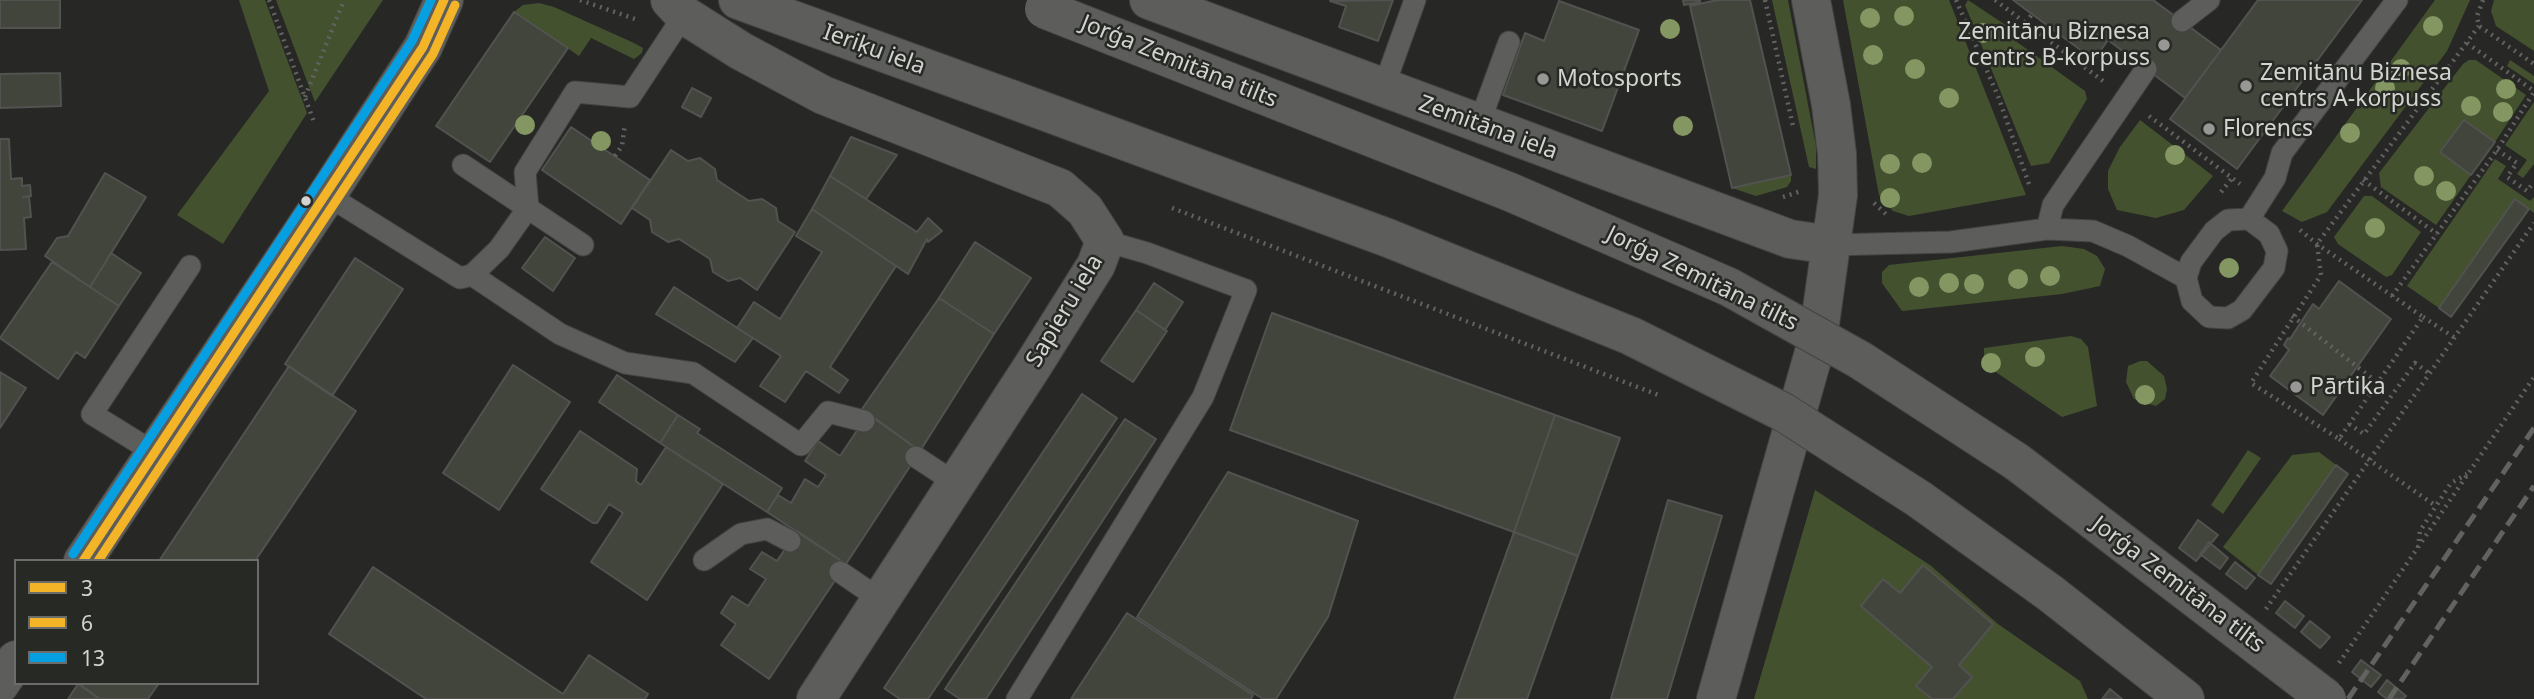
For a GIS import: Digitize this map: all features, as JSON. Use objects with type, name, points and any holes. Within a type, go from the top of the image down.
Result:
[{"type":"main road","points":[[84,559],[423,47],[444,0]]},
{"type":"main road","name":"Ieriķu iela","points":[[738,0],[1011,99],[1495,281],[1631,336],[1783,412],[1897,484],[1982,543],[2185,699]]},
{"type":"main road","name":"Zemitāna iela","points":[[1149,0],[1187,7],[1383,89],[1790,239],[1831,245]]},
{"type":"main road","points":[[1716,699],[1818,338],[1838,195],[1837,154],[1811,0]]},
{"type":"main road","name":"Jorģa Zemitāna tilts","points":[[1033,4],[1510,192],[1729,287],[1860,360],[2017,462],[2332,683]]},
{"type":"main road","name":"Sapieru iela","points":[[677,7],[741,51],[823,95],[1060,188],[1085,210],[1105,241],[1096,265],[881,600],[825,696]]},
{"type":"main road","points":[[0,684],[14,663]]},
{"type":"lane","points":[[1383,89],[1415,0]]},
{"type":"lane","points":[[2182,21],[2209,0]]},
{"type":"lane","points":[[2249,219],[2275,178],[2282,153],[2397,0]]},
{"type":"lane","points":[[327,195],[460,278],[472,275],[499,249],[528,208],[524,172],[575,92],[630,97],[677,7]]},
{"type":"lane","points":[[1479,124],[1509,42]]},
{"type":"lane","points":[[2048,229],[2053,205],[2146,69]]},
{"type":"lane","points":[[463,165],[583,245]]},
{"type":"lane","points":[[2249,219],[2269,234],[2277,251],[2274,268],[2242,310],[2228,318],[2209,317],[2192,301],[2186,278],[2191,261],[2214,231],[2228,220],[2249,219]]},
{"type":"lane","points":[[1831,245],[1951,242],[2048,229],[2093,231],[2128,246],[2186,278]]},
{"type":"lane","points":[[1017,699],[1203,397],[1245,290],[1147,253],[1105,241]]},
{"type":"lane","points":[[155,453],[92,414],[190,266]]},
{"type":"lane","points":[[472,275],[560,334],[625,363],[693,373],[801,444],[828,412],[864,421]]},
{"type":"lane","points":[[916,457],[957,484]]},
{"type":"lane","points":[[704,559],[741,534],[767,530],[790,541]]},
{"type":"lane","points":[[840,572],[881,600]]},
{"type":"path","points":[[269,0],[314,122]]},
{"type":"path","points":[[306,97],[344,0]]},
{"type":"path","points":[[1765,0],[1794,135]]},
{"type":"path","points":[[1956,0],[1998,96],[2032,194]]},
{"type":"path","points":[[2483,0],[2477,16],[2479,26],[2534,64]]},
{"type":"path","points":[[2026,23],[2032,14]]},
{"type":"path","points":[[2436,506],[2251,383],[2321,275],[2317,244],[2479,26]]},
{"type":"path","points":[[2392,296],[2497,150],[2534,91],[2467,43]]},
{"type":"path","points":[[2497,150],[2517,163],[2507,177],[2527,191],[2534,181]]},
{"type":"path","points":[[2362,180],[2437,234]]},
{"type":"path","points":[[1790,239],[1801,183]]},
{"type":"path","points":[[1172,208],[1673,401]]},
{"type":"path","points":[[2275,597],[2534,223]]},
{"type":"path","points":[[2317,244],[2455,338]]},
{"type":"path","points":[[2292,316],[2378,383]]},
{"type":"path","points":[[2339,439],[2423,317]]},
{"type":"path","points":[[2349,424],[2364,434],[2415,363],[2430,374]]},
{"type":"path","points":[[2332,683],[2534,377]]},
{"type":"path","points":[[2418,549],[2420,531],[2451,483],[2469,472]]},
{"type":"green space","points":[[239,0],[265,0],[307,113],[223,244],[177,215],[269,91]]},
{"type":"green space","points":[[276,0],[383,0],[315,102]]},
{"type":"green space","points":[[1772,0],[1788,0],[1816,146],[1816,169],[1809,167]]},
{"type":"green space","points":[[1843,0],[1949,0],[2026,195],[1909,216],[1893,211],[1879,195]]},
{"type":"green space","points":[[1968,0],[2013,30],[2010,37],[2085,91],[2087,99],[2049,163],[2031,166],[1965,5]]},
{"type":"green space","points":[[2435,0],[2470,0],[2447,51],[2327,212],[2302,222],[2282,211]]},
{"type":"green space","points":[[2494,0],[2534,0],[2534,51],[2496,26],[2491,11]]},
{"type":"green space","points":[[539,3],[554,7],[634,43],[643,48],[642,53],[634,59],[591,38],[579,56],[514,12],[523,5]]},
{"type":"green space","points":[[2476,60],[2526,95],[2495,142],[2464,120],[2440,152],[2471,175],[2436,225],[2381,187],[2379,173],[2463,64]]},
{"type":"green space","points":[[2510,60],[2534,76],[2534,84],[2507,66]]},
{"type":"green space","points":[[2534,102],[2534,164],[2523,178],[2517,174],[2527,160],[2505,145]]},
{"type":"green space","points":[[2140,120],[2213,176],[2184,210],[2156,218],[2117,210],[2108,189],[2108,171],[2120,147]]},
{"type":"green space","points":[[2495,159],[2506,166],[2498,179],[2530,201],[2534,197],[2534,213],[2515,199],[2439,308],[2407,286]]},
{"type":"green space","points":[[1791,175],[1787,187],[1756,196],[1732,188]]},
{"type":"green space","points":[[2364,196],[2372,196],[2421,232],[2392,275],[2386,277],[2338,244],[2334,237]]},
{"type":"green space","points":[[2062,246],[2084,249],[2097,256],[2105,269],[2100,286],[2062,294],[1902,311],[1882,283],[1882,272],[1889,265]]},
{"type":"green space","points":[[2071,336],[2081,339],[2088,347],[2097,406],[2062,417],[1984,364],[1984,348]]},
{"type":"green space","points":[[2147,361],[2164,376],[2167,389],[2165,399],[2156,406],[2134,399],[2126,382],[2128,366]]},
{"type":"green space","points":[[2248,450],[2261,458],[2223,514],[2211,505]]},
{"type":"green space","points":[[2319,452],[2336,465],[2258,575],[2223,547],[2292,455]]},
{"type":"green space","points":[[1815,490],[1930,565],[1998,624],[2080,681],[2088,699],[1754,699]]},
{"type":"building","points":[[0,0],[60,0],[60,28],[0,28]]},
{"type":"building","points":[[1393,0],[1378,41],[1339,27],[1346,6],[1330,1]]},
{"type":"building","points":[[1683,0],[1700,0],[1700,2],[1684,5]]},
{"type":"building","points":[[1717,0],[1750,0],[1791,175],[1732,188],[1690,6]]},
{"type":"building","name":"Zemitānu Biznesa centrs B-korpuss","points":[[2013,0],[2153,0],[2221,50],[2185,98],[2108,40],[2094,60]]},
{"type":"building","name":"Zemitānu Biznesa centrs A-korpuss","points":[[2258,0],[2362,0],[2237,169],[2170,119]]},
{"type":"building","points":[[1559,1],[1639,30],[1602,131],[1503,95],[1525,33],[1544,41]]},
{"type":"building","points":[[514,12],[568,48],[490,162],[436,126]]},
{"type":"building","points":[[60,73],[61,106],[0,108],[0,74]]},
{"type":"building","points":[[692,88],[711,98],[701,117],[682,107]]},
{"type":"building","points":[[2464,120],[2495,142],[2471,175],[2440,152]]},
{"type":"building","points":[[571,127],[650,180],[621,224],[542,170]]},
{"type":"building","points":[[851,137],[897,155],[866,199],[830,176]]},
{"type":"building","points":[[0,139],[9,139],[11,179],[22,178],[22,186],[30,185],[31,217],[24,218],[26,249],[0,250]]},
{"type":"building","points":[[671,150],[688,161],[700,158],[715,169],[717,180],[749,201],[762,199],[776,208],[778,221],[795,232],[757,290],[740,278],[728,281],[713,272],[710,259],[679,239],[668,242],[652,232],[650,220],[632,208]]},
{"type":"building","points":[[105,173],[146,197],[90,287],[45,256],[57,238],[68,236]]},
{"type":"building","points":[[830,176],[917,232],[928,218],[942,231],[928,242],[927,239],[908,274],[812,209]]},
{"type":"building","points":[[2515,199],[2529,209],[2451,317],[2439,308]]},
{"type":"building","points":[[812,209],[896,266],[830,367],[848,380],[839,393],[806,371],[785,402],[760,386],[781,356],[737,328],[754,302],[780,319],[822,252],[796,236]]},
{"type":"building","points":[[545,237],[575,258],[553,291],[522,268]]},
{"type":"building","points":[[975,242],[1031,278],[994,334],[939,298]]},
{"type":"building","points":[[111,253],[141,273],[119,306],[90,287]]},
{"type":"building","points":[[355,258],[403,289],[332,396],[285,364]]},
{"type":"building","points":[[52,262],[119,306],[85,358],[76,352],[58,379],[0,338]]},
{"type":"building","points":[[2339,281],[2391,319],[2323,415],[2270,376],[2289,350],[2284,345],[2288,338],[2290,339],[2313,304],[2319,309]]},
{"type":"building","points":[[1154,283],[1183,302],[1165,330],[1136,310]]},
{"type":"building","points":[[674,287],[753,338],[735,362],[656,314]]},
{"type":"building","points":[[939,298],[994,334],[920,451],[862,409]]},
{"type":"building","points":[[1136,310],[1167,331],[1133,382],[1101,361]]},
{"type":"building","points":[[1272,313],[1555,415],[1514,532],[1230,430]]},
{"type":"building","points":[[513,365],[570,402],[499,510],[443,473]]},
{"type":"building","points":[[289,366],[356,411],[256,559],[160,559]]},
{"type":"building","points":[[0,372],[26,388],[0,428]]},
{"type":"building","points":[[617,375],[678,415],[660,443],[599,402]]},
{"type":"building","points":[[1082,394],[1117,418],[928,699],[900,699],[884,688]]},
{"type":"building","points":[[868,414],[920,451],[846,564],[767,512],[778,495],[791,503],[805,479],[818,487],[826,475],[805,461],[818,441],[840,456]]},
{"type":"building","points":[[678,415],[700,429],[697,433],[782,488],[767,512],[660,443]]},
{"type":"building","points":[[1555,415],[1620,438],[1578,556],[1514,532]]},
{"type":"building","points":[[1125,419],[1156,439],[986,699],[960,699],[945,689]]},
{"type":"building","points":[[580,431],[637,469],[636,481],[641,485],[666,447],[723,484],[647,600],[591,562],[623,513],[609,504],[597,523],[593,523],[541,489]]},
{"type":"building","points":[[2336,465],[2348,474],[2271,584],[2258,575]]},
{"type":"building","points":[[1228,472],[1358,521],[1328,617],[1276,699],[1263,699],[1137,617]]},
{"type":"building","points":[[1668,500],[1722,516],[1667,699],[1611,699]]},
{"type":"building","points":[[2198,520],[2218,535],[2196,561],[2179,548]]},
{"type":"building","points":[[797,531],[846,564],[769,679],[721,645],[736,624],[721,613],[732,596],[748,606],[766,579],[750,569],[762,552],[777,561]]},
{"type":"building","points":[[1514,532],[1578,556],[1527,699],[1454,699]]},
{"type":"building","points":[[2209,542],[2228,558],[2220,569],[2200,554]]},
{"type":"building","points":[[2235,562],[2255,578],[2246,589],[2226,574]]},
{"type":"building","points":[[1923,565],[1993,624],[1959,665],[1972,677],[1953,699],[1932,699],[1916,686],[1932,667],[1861,606],[1883,579],[1900,593]]},
{"type":"building","points":[[373,567],[563,694],[589,655],[648,694],[645,699],[426,699],[329,634]]},
{"type":"building","points":[[2285,601],[2304,616],[2295,628],[2276,613]]},
{"type":"building","points":[[1127,613],[1253,695],[1251,699],[1071,699]]},
{"type":"building","points":[[2310,621],[2330,637],[2320,648],[2301,632]]},
{"type":"building","points":[[2361,660],[2381,675],[2371,687],[2352,672]]},
{"type":"building","points":[[2387,680],[2406,696],[2403,699],[2387,699],[2378,692]]},
{"type":"building","points":[[79,685],[100,699],[68,699]]},
{"type":"building","points":[[81,685],[158,685],[148,699],[100,699]]},
{"type":"building","points":[[2110,689],[2122,699],[2102,699]]},
{"type":"railway","points":[[2348,699],[2534,428]]},
{"type":"railway","points":[[2389,699],[2534,486]]},
{"type":"transit line","name":"13","points":[[73,554],[412,41],[431,0]]},
{"type":"transit line","name":"3","points":[[84,559],[423,47],[444,0]]},
{"type":"transit line","name":"6","points":[[99,559],[433,54],[455,5]]},
{"type":"place","name":"Zemitānu Biznesa centrs B-korpuss","points":[[2164,45]]},
{"type":"place","name":"Motosports","points":[[1543,79]]},
{"type":"place","name":"Zemitānu Biznesa centrs A-korpuss","points":[[2246,86]]},
{"type":"place","name":"Florencs","points":[[2209,129]]},
{"type":"place","name":"Pārtika","points":[[2296,387]]}]
